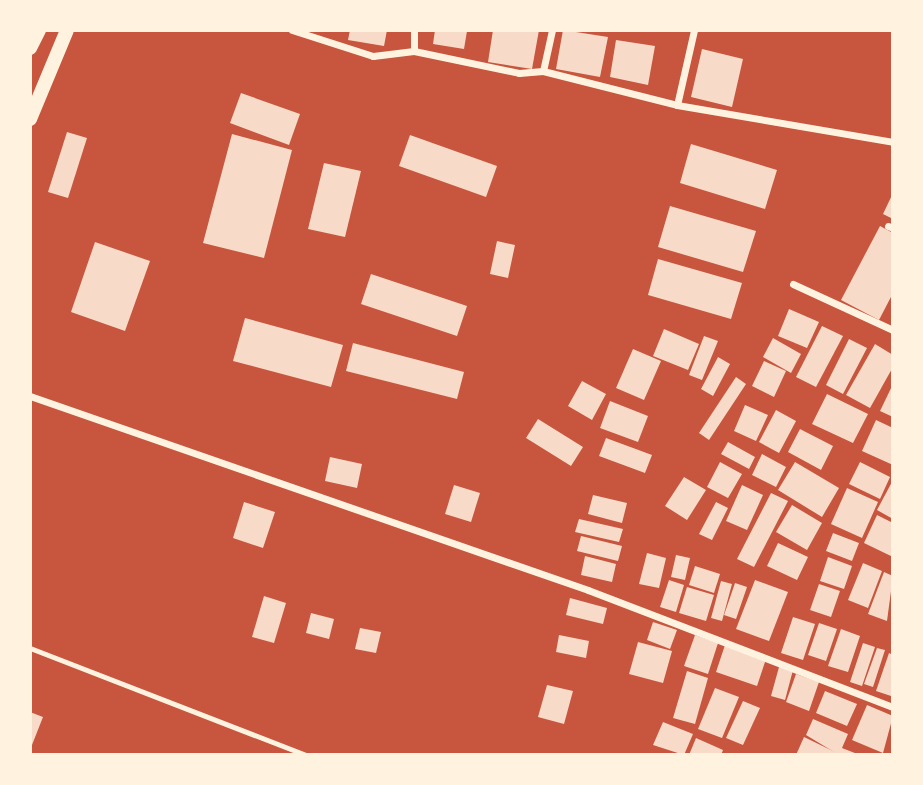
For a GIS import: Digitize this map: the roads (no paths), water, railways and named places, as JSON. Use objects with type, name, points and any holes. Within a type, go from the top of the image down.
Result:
[{"type":"main road","points":[[30,48],[39,30]]},
{"type":"main road","points":[[30,119],[67,30]]},
{"type":"street","points":[[292,30],[373,56],[414,51],[519,73],[543,71],[677,105],[893,142]]},
{"type":"street","points":[[414,30],[414,51]]},
{"type":"street","points":[[543,71],[552,30]]},
{"type":"street","points":[[677,105],[694,30]]},
{"type":"street","points":[[793,284],[893,330]]},
{"type":"street","points":[[30,396],[588,590],[893,707]]},
{"type":"lane","points":[[30,648],[306,755]]}]
